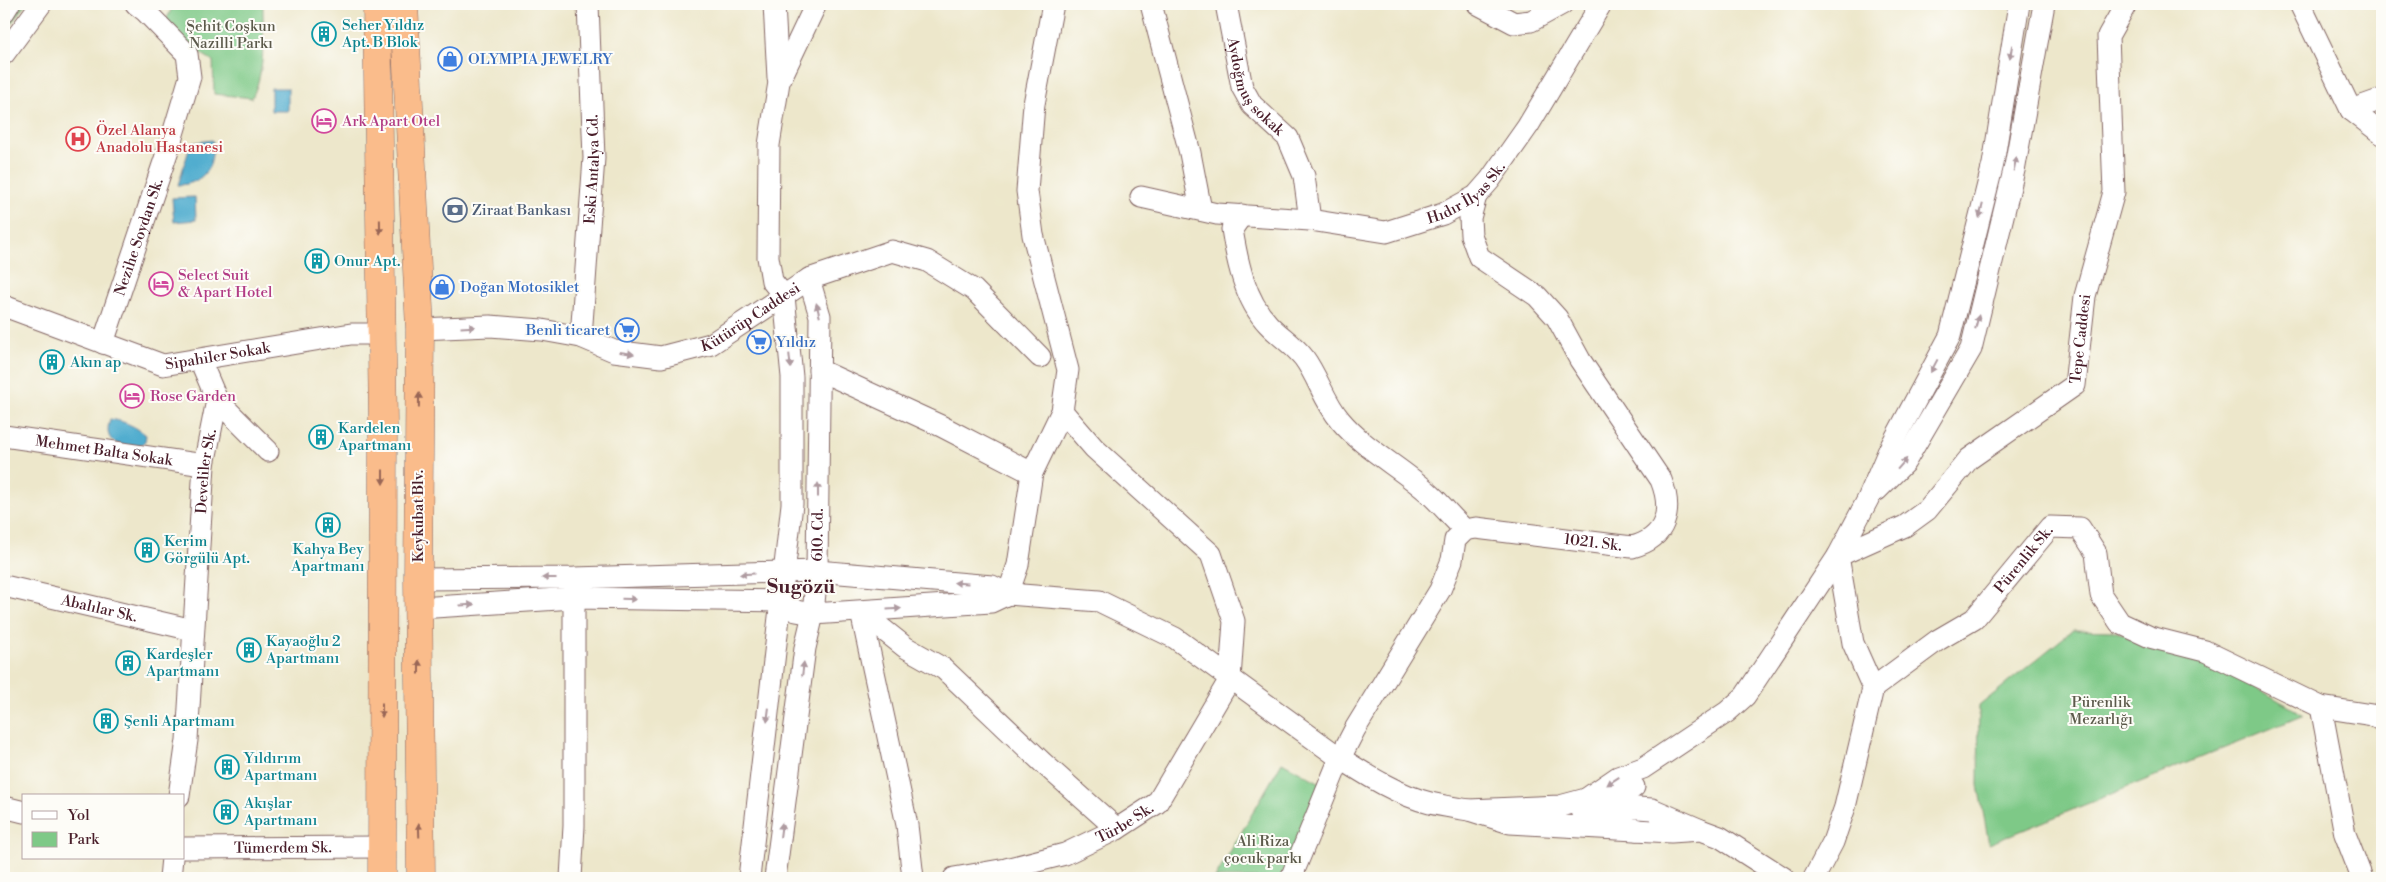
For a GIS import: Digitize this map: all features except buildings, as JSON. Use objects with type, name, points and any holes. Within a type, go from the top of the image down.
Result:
[{"type":"highway","points":[[362,4],[362,282],[382,334]]},
{"type":"highway","points":[[378,4],[382,334],[382,878]]},
{"type":"highway","name":"Keykubat Blv.","points":[[404,4],[420,329],[418,608],[421,878]]},
{"type":"highway","points":[[420,4],[427,186],[426,282],[420,329]]},
{"type":"street","points":[[4,12],[10,4]]},
{"type":"street","points":[[4,54],[41,4]]},
{"type":"street","name":"Nezihe Soydan Sk.","points":[[103,343],[170,144],[190,77],[186,54],[136,4]]},
{"type":"street","name":"Eski Antalya Cd.","points":[[581,337],[594,158],[588,4]]},
{"type":"street","points":[[774,4],[778,82],[769,146],[768,257],[772,281],[784,296]]},
{"type":"street","points":[[778,82],[816,4]]},
{"type":"street","points":[[418,579],[782,601],[796,610],[813,614],[992,602],[1008,594],[1018,565],[1032,473],[1062,410],[1068,370],[1033,234],[1026,191],[1034,104],[1053,4]]},
{"type":"street","points":[[1151,4],[1190,153],[1201,210]]},
{"type":"street","name":"Aydoğmuş sokak","points":[[1226,4],[1242,87],[1252,105],[1288,138],[1304,176],[1310,220]]},
{"type":"street","points":[[1478,4],[1514,23],[1531,20],[1562,4]]},
{"type":"street","name":"Hıdır İlyas Sk.","points":[[1140,197],[1201,210],[1310,220],[1386,232],[1443,214],[1476,196],[1528,126],[1601,4]]},
{"type":"street","points":[[1587,809],[1596,805],[1610,806],[1638,788],[1745,696],[1838,556],[1868,499],[1889,450],[1950,336],[1993,164],[2019,4]]},
{"type":"street","points":[[1868,499],[1905,462],[1971,349],[2015,166],[2044,4]]},
{"type":"street","name":"Tepe Caddesi","points":[[1838,556],[1905,526],[1927,510],[1969,459],[2076,385],[2086,296],[2114,192],[2108,36],[2126,4]]},
{"type":"street","points":[[2300,4],[2351,110],[2382,134]]},
{"type":"street","points":[[2351,110],[2382,99]]},
{"type":"street","name":"1021. Sk.","points":[[1465,530],[1476,528],[1632,547],[1644,544],[1660,531],[1668,508],[1666,493],[1661,480],[1580,360],[1557,318],[1537,296],[1478,257],[1470,235],[1470,218],[1476,196]]},
{"type":"street","points":[[1242,215],[1232,229],[1234,244],[1249,296],[1257,312],[1270,326],[1291,343],[1305,359],[1327,402],[1357,438],[1431,495],[1465,530],[1455,540],[1452,560],[1440,590],[1340,758],[1291,878]]},
{"type":"street","name":"Kütürüp Caddesi","points":[[420,329],[490,326],[542,330],[581,337],[614,351],[661,357],[712,344],[809,279],[892,250],[926,261],[974,290],[1040,356]]},
{"type":"street","name":"610. Cd.","points":[[775,878],[805,648],[813,614],[817,571],[820,316],[809,279]]},
{"type":"street","name":"610. Cd.","points":[[749,878],[792,504],[792,377],[784,296]]},
{"type":"street","name":"Sipahiler Sokak","points":[[4,306],[163,365],[351,334],[382,334]]},
{"type":"street","points":[[200,360],[217,400],[268,451]]},
{"type":"street","points":[[819,370],[941,426],[1032,473]]},
{"type":"street","name":"Develiler Sk.","points":[[179,794],[187,740],[204,466],[217,400]]},
{"type":"street","points":[[1062,410],[1094,448],[1211,554],[1234,621],[1230,679]]},
{"type":"street","name":"Mehmet Balta Sokak","points":[[4,436],[204,466]]},
{"type":"street","name":"Pürenlik Sk.","points":[[1873,688],[1938,640],[1974,618],[2050,526],[2080,528],[2096,553],[2101,595],[2120,623],[2150,637],[2205,651],[2321,708],[2372,715],[2382,721]]},
{"type":"street","points":[[1814,878],[1833,842],[1845,807],[1873,688],[1853,643],[1838,556]]},
{"type":"street","points":[[418,608],[574,588],[817,571],[992,586],[1008,594],[1099,601],[1175,638],[1340,758],[1398,792],[1430,803],[1469,810],[1510,824],[1671,832],[1701,830]]},
{"type":"street","name":"Abalılar Sk.","points":[[4,586],[194,630]]},
{"type":"street","points":[[570,878],[574,826],[574,588]]},
{"type":"street","points":[[861,612],[905,647],[944,669],[1043,763],[1117,828]]},
{"type":"street","points":[[861,612],[907,825],[913,878]]},
{"type":"street","name":"Türbe Sk.","points":[[954,878],[1006,869],[1065,854],[1117,828],[1157,803],[1230,679]]},
{"type":"street","points":[[2321,708],[2345,834],[2362,878]]},
{"type":"street","points":[[1564,827],[1587,809],[1618,777],[1638,788],[1652,809],[1720,837],[1784,878]]},
{"type":"street","points":[[1469,810],[1560,806],[1587,809],[1638,830]]},
{"type":"street","points":[[4,807],[22,812]]},
{"type":"street","name":"Tümerdem Sk.","points":[[185,848],[381,847]]},
{"type":"street","points":[[170,878],[172,860]]},
{"type":"green space","points":[[22,4],[26,4],[4,33],[4,28]]},
{"type":"green space","name":"Şehit Coşkun Nazilli Parkı","points":[[174,4],[263,4],[262,64],[252,98],[214,94],[213,61],[183,42],[164,24]]},
{"type":"green space","name":"Pürenlik Mezarlığı","points":[[2073,630],[2113,631],[2203,657],[2304,715],[1989,844],[1978,785],[1979,706]]},
{"type":"green space","name":"Ali Riza çocuk parkı","points":[[1282,762],[1324,785],[1282,878],[1215,878]]},
{"type":"water","points":[[271,88],[288,88],[288,111],[271,111]]},
{"type":"water","points":[[212,140],[215,147],[210,164],[203,175],[187,184],[178,185],[191,143]]},
{"type":"water","points":[[195,197],[196,220],[174,222],[172,198]]},
{"type":"water","points":[[110,419],[138,429],[146,435],[145,441],[140,446],[126,446],[114,442],[108,434]]},
{"type":"place","name":"Seher Yıldız Apt. B Blok","points":[[324,34]]},
{"type":"place","name":"OLYMPIA JEWELRY","points":[[450,59]]},
{"type":"place","name":"Ark Apart Otel","points":[[324,121]]},
{"type":"place","name":"Özel Alanya Anadolu Hastanesi","points":[[78,139]]},
{"type":"place","name":"Ziraat Bankası","points":[[455,210]]},
{"type":"place","name":"Onur Apt.","points":[[317,261]]},
{"type":"place","name":"Select Suit & Apart Hotel","points":[[161,284]]},
{"type":"place","name":"Doğan Motosiklet","points":[[442,287]]},
{"type":"place","name":"Benli ticaret","points":[[627,330]]},
{"type":"place","name":"Yıldız","points":[[759,342]]},
{"type":"place","name":"Akın ap","points":[[52,362]]},
{"type":"place","name":"Rose Garden","points":[[132,396]]},
{"type":"place","name":"Kardelen Apartmanı","points":[[321,437]]},
{"type":"place","name":"Kahya Bey Apartmanı","points":[[328,525]]},
{"type":"place","name":"Kerim Görgülü Apt.","points":[[147,550]]},
{"type":"place","name":"Kayaoğlu 2 Apartmanı","points":[[249,650]]},
{"type":"place","name":"Kardeşler Apartmanı","points":[[128,663]]},
{"type":"place","name":"Şenli Apartmanı","points":[[106,721]]},
{"type":"place","name":"Yıldırım Apartmanı","points":[[227,767]]},
{"type":"place","name":"Akışlar Apartmanı","points":[[226,812]]},
{"type":"district","name":"Sugözü","points":[[801,586]]}]
